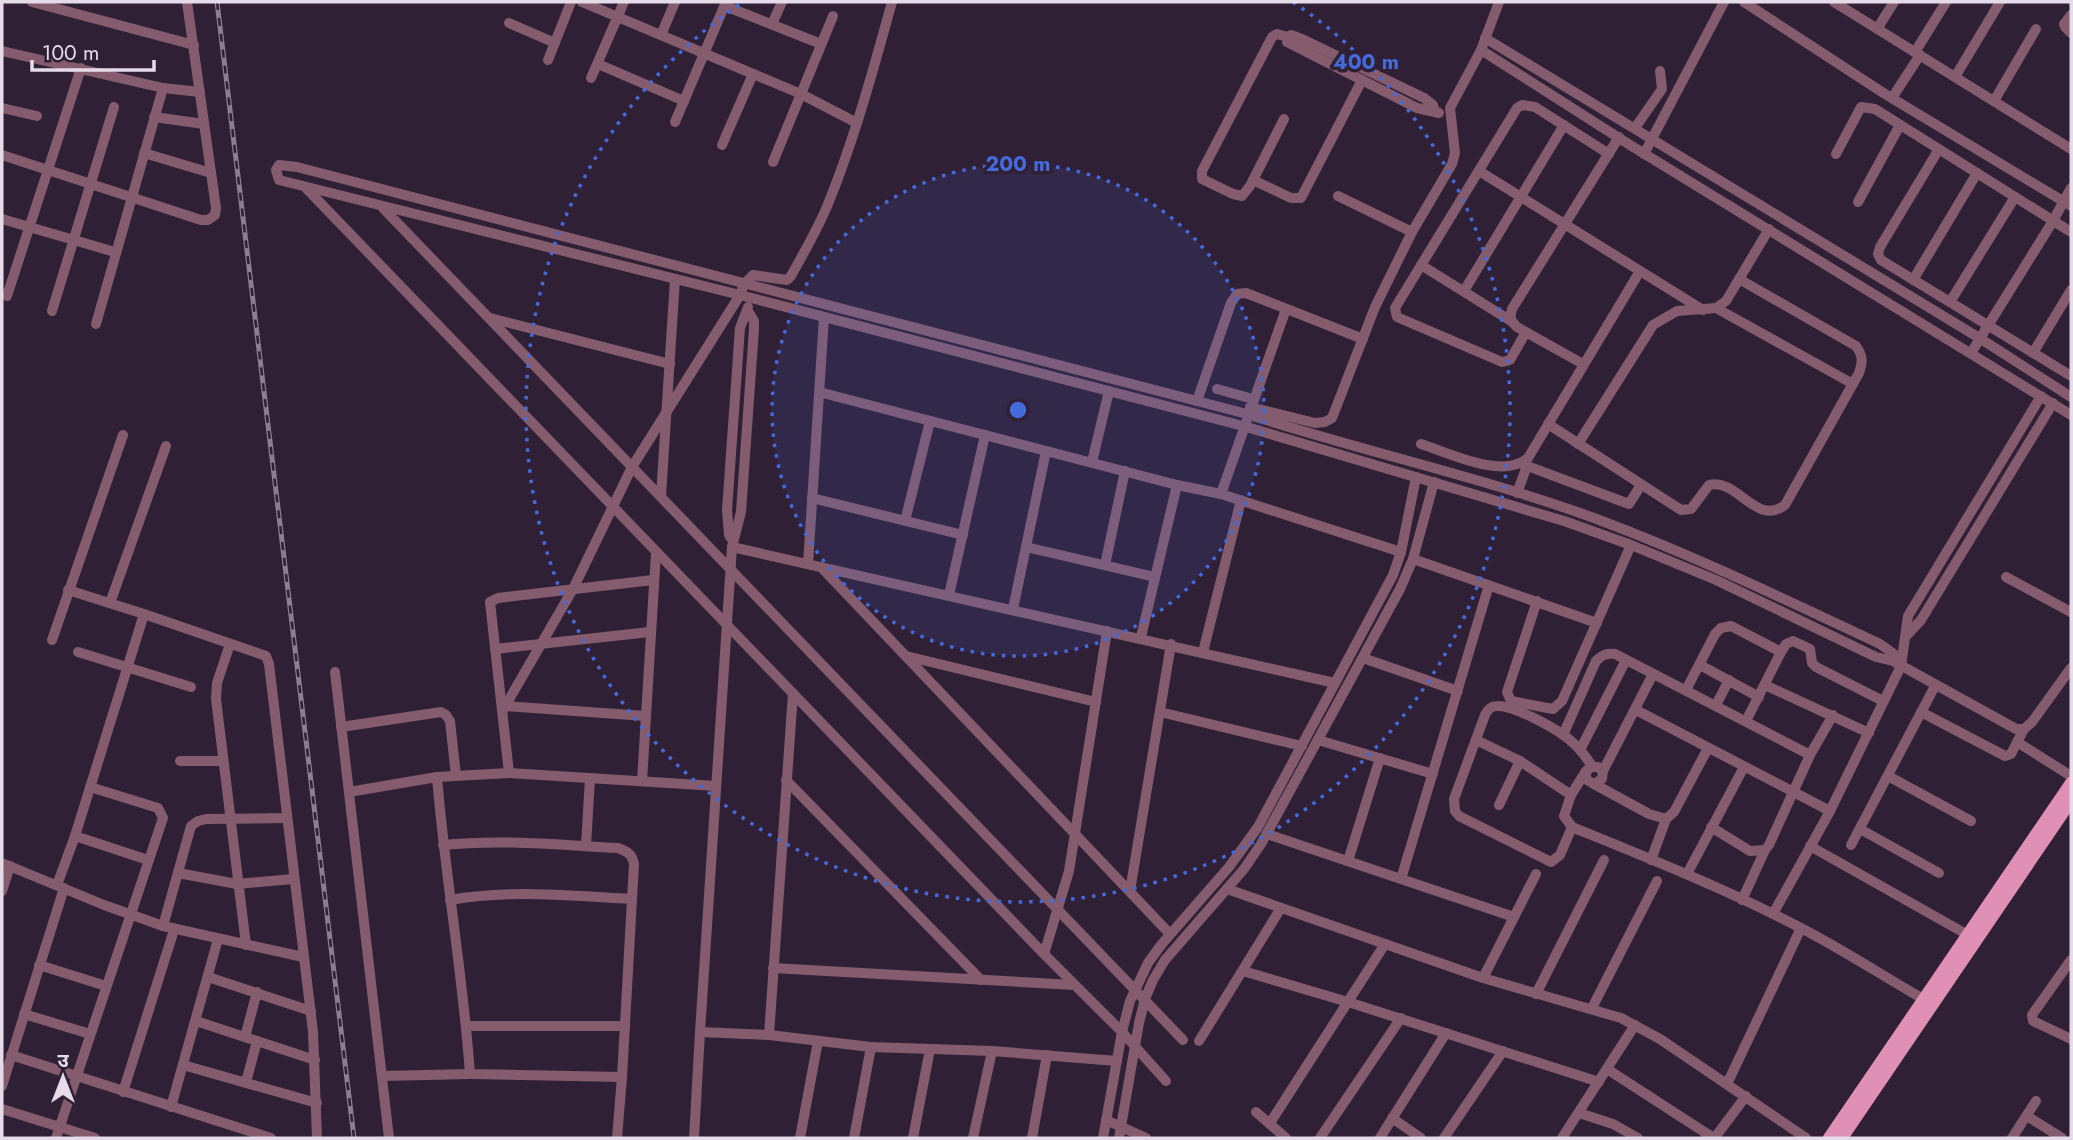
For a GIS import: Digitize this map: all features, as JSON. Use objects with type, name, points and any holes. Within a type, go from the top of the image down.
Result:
[{"type":"main road","points":[[1842,1138],[2053,819],[2071,783]]},
{"type":"main road","points":[[1829,1138],[1968,935],[2053,819],[2071,802]]},
{"type":"street","points":[[32,2],[194,46]]},
{"type":"street","points":[[2,155],[201,220],[208,220],[215,215],[187,2]]},
{"type":"street","points":[[548,60],[571,2]]},
{"type":"street","points":[[582,2],[801,94],[857,123]]},
{"type":"street","points":[[591,78],[624,2]]},
{"type":"street","points":[[661,35],[675,2]]},
{"type":"street","points":[[772,24],[782,2]]},
{"type":"street","points":[[783,294],[787,280],[827,206],[857,123],[892,2]]},
{"type":"street","points":[[1644,154],[1724,2]]},
{"type":"street","points":[[1836,2],[2071,149]]},
{"type":"street","points":[[1877,29],[1894,2]]},
{"type":"street","points":[[1892,98],[1946,2]]},
{"type":"street","points":[[1955,77],[2000,2]]},
{"type":"street","points":[[1326,439],[1363,339],[1412,232],[1452,164],[1455,153],[1449,118],[1453,100],[1481,50],[1496,3]]},
{"type":"street","points":[[1750,3],[1892,98],[2067,204]]},
{"type":"street","points":[[675,122],[726,4],[821,44]]},
{"type":"street","points":[[2071,15],[2064,24],[2071,33]]},
{"type":"street","points":[[773,162],[833,16]]},
{"type":"street","points":[[509,23],[555,43]]},
{"type":"street","points":[[1994,101],[2036,29]]},
{"type":"street","points":[[1284,119],[1246,193],[1238,196],[1206,181],[1201,175],[1272,37],[1277,34],[1304,40],[1424,98],[1433,105],[1435,111]]},
{"type":"street","points":[[1288,37],[1287,42],[1417,108],[1435,111],[1449,118]]},
{"type":"street","points":[[1485,38],[1981,339],[2071,397]]},
{"type":"street","points":[[1481,50],[1644,154],[2071,415]]},
{"type":"street","points":[[2,51],[163,88],[200,92]]},
{"type":"street","points":[[598,64],[684,101]]},
{"type":"street","points":[[7,296],[81,68]]},
{"type":"street","points":[[1635,128],[1662,89],[1660,71]]},
{"type":"street","points":[[722,145],[753,74]]},
{"type":"street","points":[[1253,180],[1291,198],[1301,198],[1362,80]]},
{"type":"street","points":[[96,324],[163,88]]},
{"type":"street","points":[[1526,332],[1510,360],[1502,362],[1397,317],[1395,308],[1517,108],[1522,105],[1535,107],[1609,154]]},
{"type":"street","points":[[52,311],[114,107]]},
{"type":"street","points":[[1836,154],[1861,107],[1874,109],[2071,232]]},
{"type":"street","points":[[2,108],[37,116]]},
{"type":"street","points":[[154,117],[204,124]]},
{"type":"street","points":[[1464,291],[1564,125]]},
{"type":"street","points":[[1858,202],[1900,125]]},
{"type":"street","points":[[1511,321],[1512,309],[1619,138]]},
{"type":"street","points":[[1939,149],[1880,247],[1878,254],[1881,260],[2071,376]]},
{"type":"street","points":[[144,153],[211,173]]},
{"type":"street","points":[[1332,418],[1315,423],[1250,407],[1198,401],[310,171],[279,165],[276,175],[279,180],[382,207],[744,296],[1243,426],[1564,521],[1631,545],[1742,592],[1876,657],[1897,663],[2007,725],[2024,729]]},
{"type":"street","points":[[1479,171],[1703,310]]},
{"type":"street","points":[[1913,280],[1977,173]]},
{"type":"street","points":[[306,187],[656,553],[1122,1032],[1166,1082]]},
{"type":"street","points":[[1971,353],[2053,221],[2067,204],[2071,188]]},
{"type":"street","points":[[1338,196],[1412,232]]},
{"type":"street","points":[[1950,302],[2015,197]]},
{"type":"street","points":[[382,207],[1183,1040]]},
{"type":"street","points":[[2,219],[74,238],[116,253]]},
{"type":"street","points":[[1578,444],[1653,325],[1677,311],[1716,308],[1726,301],[1769,229]]},
{"type":"street","points":[[1421,265],[1526,332],[1583,364]]},
{"type":"street","points":[[1517,493],[1524,465],[1640,271]]},
{"type":"street","points":[[694,1138],[731,569],[733,544],[741,512],[754,329],[754,321],[744,296],[744,284],[753,275],[787,280]]},
{"type":"street","points":[[661,496],[675,279]]},
{"type":"street","points":[[1548,424],[1681,510],[1691,509],[1709,485],[1718,483],[1727,485],[1758,509],[1769,512],[1786,505],[1863,363],[1856,346],[1739,279]]},
{"type":"street","points":[[2033,353],[2071,289]]},
{"type":"street","points":[[1198,401],[1237,294],[1246,293],[1363,339]]},
{"type":"street","points":[[504,708],[573,589],[632,467],[744,296]]},
{"type":"street","points":[[1716,308],[1853,384]]},
{"type":"street","points":[[1221,494],[1286,309]]},
{"type":"street","points":[[808,564],[824,317]]},
{"type":"street","points":[[489,318],[670,364]]},
{"type":"street","points":[[1217,389],[1250,407],[1326,439],[1581,513],[1692,557],[1880,644],[1894,654],[1897,663]]},
{"type":"street","points":[[1092,462],[1109,391]]},
{"type":"street","points":[[819,392],[1221,494],[1401,552]]},
{"type":"street","points":[[1907,635],[1908,616],[2041,396]]},
{"type":"street","points":[[1773,914],[1869,733],[1907,635],[1921,620],[2053,403]]},
{"type":"street","points":[[905,521],[930,421]]},
{"type":"street","points":[[52,640],[123,435]]},
{"type":"street","points":[[950,595],[985,435]]},
{"type":"street","points":[[1421,444],[1492,467],[1524,465],[1629,504],[1641,485]]},
{"type":"street","points":[[110,603],[166,446]]},
{"type":"street","points":[[1013,609],[1046,451]]},
{"type":"street","points":[[1105,565],[1125,471]]},
{"type":"street","points":[[1103,1138],[1122,1032],[1135,990],[1148,963],[1229,867],[1258,827],[1384,593],[1401,552],[1416,477]]},
{"type":"street","points":[[1119,1138],[1145,999],[1165,960],[1244,869],[1267,834],[1400,589],[1413,559],[1434,482]]},
{"type":"street","points":[[1141,637],[1177,485]]},
{"type":"street","points":[[812,498],[963,535]]},
{"type":"street","points":[[1203,652],[1241,500]]},
{"type":"street","points":[[733,544],[808,564],[1141,637],[1335,683]]},
{"type":"street","points":[[1537,601],[1507,692],[1511,701],[1546,709],[1559,706],[1631,545]]},
{"type":"street","points":[[1026,547],[1155,577]]},
{"type":"street","points":[[642,781],[656,553]]},
{"type":"street","points":[[1413,559],[1597,622]]},
{"type":"street","points":[[820,566],[1171,934]]},
{"type":"street","points":[[2006,578],[2071,612]]},
{"type":"street","points":[[509,773],[504,708],[490,601],[653,580]]},
{"type":"street","points":[[1401,879],[1489,585]]},
{"type":"street","points":[[68,590],[266,656],[311,1011],[317,1138]]},
{"type":"street","points":[[2,1086],[75,836],[144,614]]},
{"type":"street","points":[[1686,690],[1721,628],[1731,626],[1781,652]]},
{"type":"street","points":[[1044,954],[1069,871],[1107,631]]},
{"type":"street","points":[[495,649],[650,632]]},
{"type":"street","points":[[1746,721],[1781,652],[1786,644],[1793,641],[1810,649],[1812,663],[1816,667],[1883,701]]},
{"type":"street","points":[[230,644],[216,692],[246,945]]},
{"type":"street","points":[[1130,891],[1171,645]]},
{"type":"street","points":[[78,652],[191,687]]},
{"type":"street","points":[[1563,735],[1596,661],[1608,653],[1716,705],[1810,755]]},
{"type":"street","points":[[906,656],[1096,702]]},
{"type":"street","points":[[1363,658],[1458,691]]},
{"type":"street","points":[[1580,750],[1626,660]]},
{"type":"street","points":[[1700,665],[1759,697]]},
{"type":"street","points":[[1921,712],[2005,756],[2011,754],[2024,729],[2071,668]]},
{"type":"street","points":[[335,672],[389,1138]]},
{"type":"street","points":[[1653,674],[1636,710],[1587,780],[1649,814],[1666,819]]},
{"type":"street","points":[[1716,705],[1729,680]]},
{"type":"street","points":[[1765,685],[1869,733]]},
{"type":"street","points":[[1852,845],[1935,685]]},
{"type":"street","points":[[769,1035],[793,693]]},
{"type":"street","points":[[1572,827],[1560,855],[1551,862],[1459,816],[1455,811],[1454,799],[1489,708],[1494,706],[1513,710],[1563,735],[1580,750],[1602,779],[1594,784]]},
{"type":"street","points":[[504,708],[645,716]]},
{"type":"street","points":[[1636,710],[1830,811]]},
{"type":"street","points":[[341,727],[442,712],[450,721],[456,776]]},
{"type":"street","points":[[1160,712],[1302,746]]},
{"type":"street","points":[[1742,900],[1810,755],[1833,715]]},
{"type":"street","points":[[1318,740],[1433,774]]},
{"type":"street","points":[[1476,740],[1520,761],[1571,795]]},
{"type":"street","points":[[2017,742],[2071,776]]},
{"type":"street","points":[[1651,860],[1666,819],[1674,812],[1708,748]]},
{"type":"street","points":[[1348,861],[1380,758]]},
{"type":"street","points":[[180,761],[223,761]]},
{"type":"street","points":[[1499,805],[1520,761]]},
{"type":"street","points":[[1687,874],[1744,767]]},
{"type":"street","points":[[1594,769],[1571,795],[1564,816],[1572,827],[1687,874],[1773,914],[1925,1000]]},
{"type":"street","points":[[349,792],[437,777],[509,773],[716,786]]},
{"type":"street","points":[[1888,776],[1971,821]]},
{"type":"street","points":[[437,777],[443,845],[467,1026],[470,1074]]},
{"type":"street","points":[[586,846],[590,778]]},
{"type":"street","points":[[786,780],[981,980]]},
{"type":"street","points":[[58,1134],[163,818],[158,808],[90,787]]},
{"type":"street","points":[[163,926],[191,826],[206,819],[286,818]]},
{"type":"street","points":[[1712,827],[1750,851],[1765,850]]},
{"type":"street","points":[[1860,829],[1939,873]]},
{"type":"street","points":[[1267,834],[1514,917]]},
{"type":"street","points":[[75,836],[148,860]]},
{"type":"street","points":[[443,845],[482,841],[586,846],[618,848],[628,851],[632,856],[632,899],[617,1138]]},
{"type":"street","points":[[1811,846],[1968,935]]},
{"type":"street","points":[[1535,994],[1604,860]]},
{"type":"street","points":[[2,891],[6,865],[174,930],[303,957]]},
{"type":"street","points":[[178,873],[237,884],[293,880]]},
{"type":"street","points":[[1483,978],[1536,874]]},
{"type":"street","points":[[1592,1009],[1657,881]]},
{"type":"street","points":[[1227,889],[1483,978],[1592,1009],[1635,1025],[1746,1096],[1805,1138]]},
{"type":"street","points":[[450,900],[505,893],[632,899]]},
{"type":"street","points":[[1199,1041],[1281,908]]},
{"type":"street","points":[[1727,1084],[1801,928]]},
{"type":"street","points":[[123,1092],[174,930]]},
{"type":"street","points":[[172,1107],[218,939]]},
{"type":"street","points":[[1270,1123],[1385,944]]},
{"type":"street","points":[[2071,960],[2032,1015],[2033,1021],[2039,1026],[2071,1039]]},
{"type":"street","points":[[39,965],[106,986]]},
{"type":"street","points":[[773,968],[1074,985]]},
{"type":"street","points":[[1243,971],[1401,1018],[1599,1082]]},
{"type":"street","points":[[208,977],[311,1011]]},
{"type":"street","points":[[245,1037],[257,992]]},
{"type":"street","points":[[24,1014],[90,1034]]},
{"type":"street","points":[[1320,1138],[1401,1018]]},
{"type":"street","points":[[196,1021],[315,1059]]},
{"type":"street","points":[[1562,1138],[1635,1025]]},
{"type":"street","points":[[467,1026],[625,1026]]},
{"type":"street","points":[[700,1032],[769,1035],[871,1047],[992,1051],[1117,1061]]},
{"type":"street","points":[[1380,1138],[1446,1033]]},
{"type":"street","points":[[246,1082],[257,1041]]},
{"type":"street","points":[[800,1138],[818,1041]]},
{"type":"street","points":[[854,1138],[871,1047]]},
{"type":"street","points":[[913,1138],[930,1049]]},
{"type":"street","points":[[973,1138],[992,1051]]},
{"type":"street","points":[[1444,1138],[1503,1051]]},
{"type":"street","points":[[11,1055],[271,1138]]},
{"type":"street","points":[[1032,1138],[1047,1055]]},
{"type":"street","points":[[184,1065],[317,1103]]},
{"type":"street","points":[[1607,1069],[1712,1137],[1716,1136],[1746,1096]]},
{"type":"street","points":[[382,1076],[470,1074],[622,1077]]},
{"type":"street","points":[[2012,1138],[2036,1101]]},
{"type":"street","points":[[2,1109],[58,1134],[95,1138]]},
{"type":"street","points":[[1256,1112],[1286,1138]]},
{"type":"street","points":[[1579,1113],[1613,1124],[1638,1138]]},
{"type":"street","points":[[2027,1116],[2062,1138]]},
{"type":"street","points":[[1392,1118],[1421,1138]]},
{"type":"street","points":[[1106,1120],[1146,1138]]},
{"type":"railway","points":[[217,2],[354,1138]]}]
